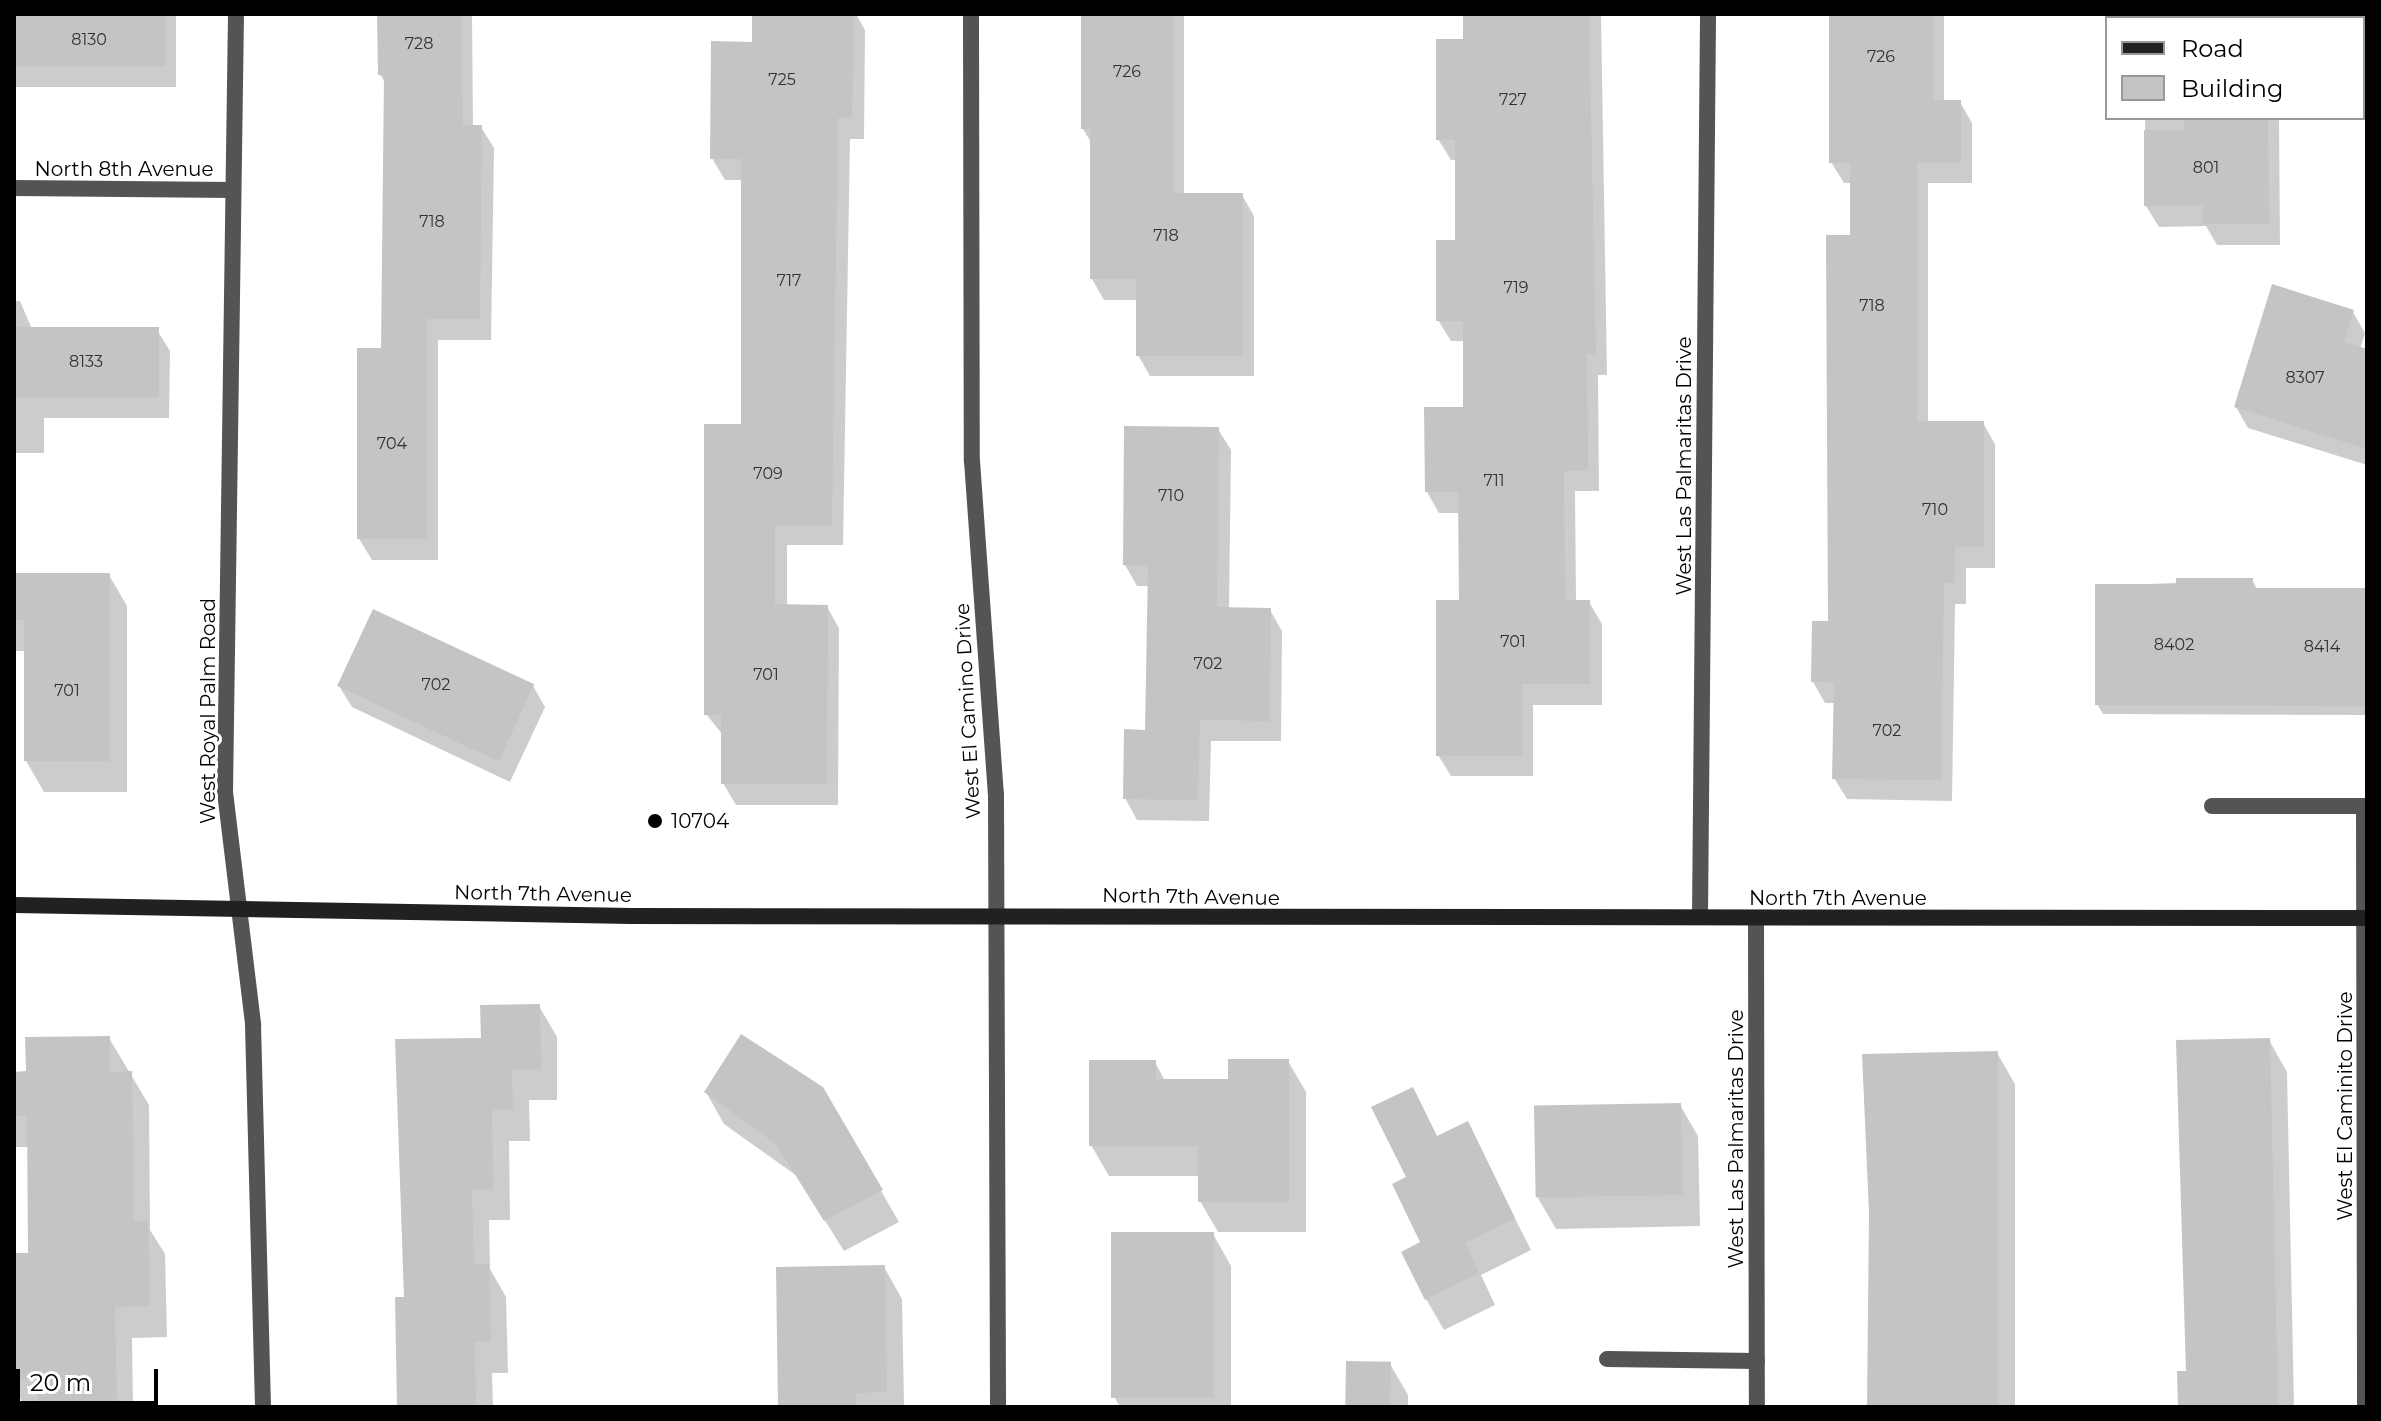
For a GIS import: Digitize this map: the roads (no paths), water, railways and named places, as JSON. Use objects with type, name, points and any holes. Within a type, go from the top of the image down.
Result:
[{"type":"main road","name":"North 7th Avenue","points":[[14,905],[631,916],[2366,918]]},
{"type":"street","name":"West Royal Palm Road","points":[[236,14],[225,792],[236,908],[253,1025],[263,1407]]},
{"type":"street","name":"West El Camino Drive","points":[[971,14],[972,461],[996,795],[998,1407]]},
{"type":"street","name":"West Las Palmaritas Drive","points":[[1700,917],[1708,14]]},
{"type":"street","name":"North 8th Avenue","points":[[14,188],[233,190]]},
{"type":"street","points":[[2212,806],[2366,806]]},
{"type":"street","name":"West El Caminito Drive","points":[[2365,1407],[2366,806]]},
{"type":"street","name":"West Las Palmaritas Drive","points":[[1756,918],[1757,1407]]},
{"type":"street","points":[[1607,1359],[1757,1361]]},
{"type":"place","name":"10704","points":[[655,821]]}]
